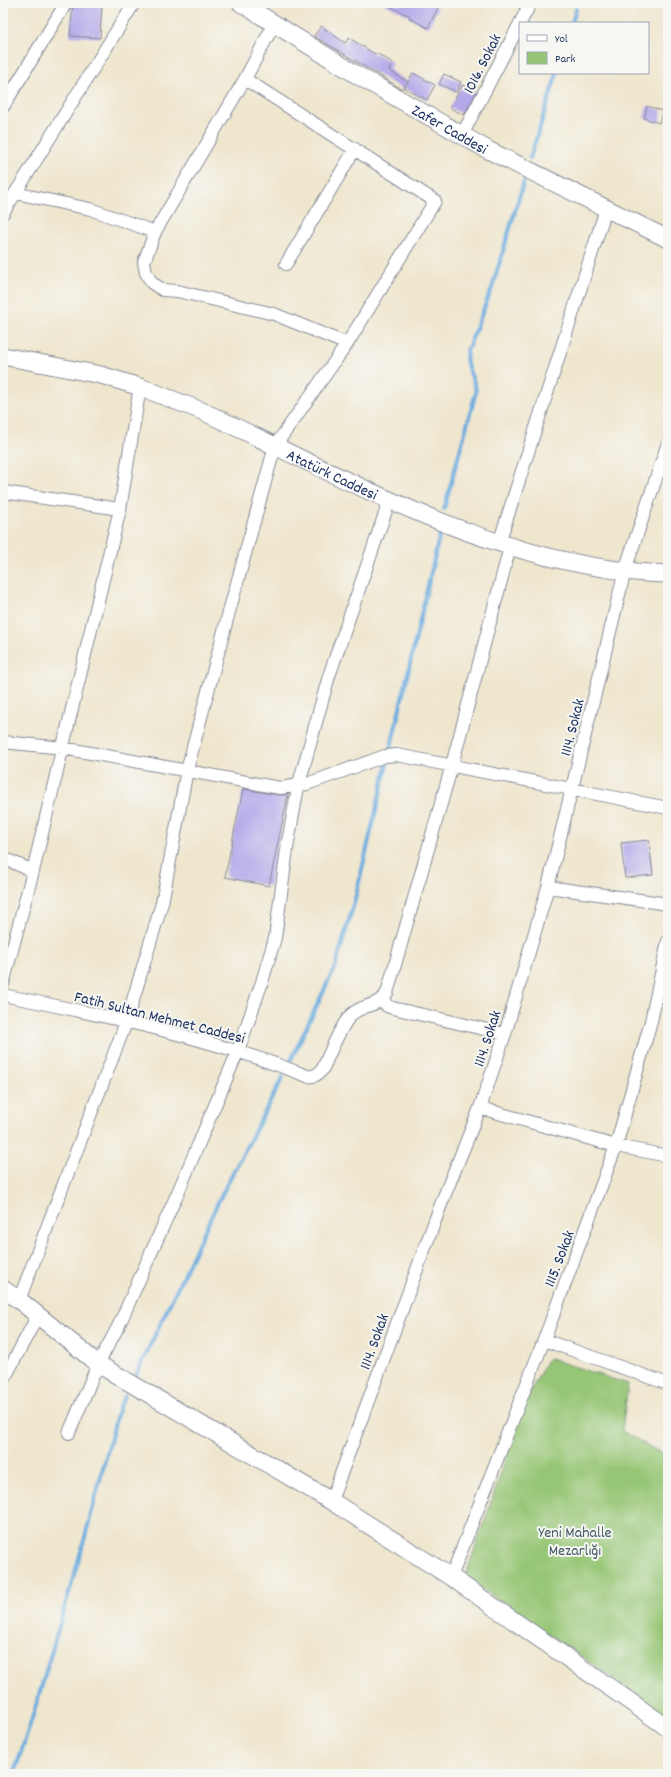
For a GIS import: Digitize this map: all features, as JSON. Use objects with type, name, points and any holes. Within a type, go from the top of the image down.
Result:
[{"type":"street","points":[[3,107],[66,3]]},
{"type":"street","points":[[3,213],[134,3]]},
{"type":"street","name":"Zafer Caddesi","points":[[241,3],[357,75],[462,135],[516,164],[668,239]]},
{"type":"street","name":"1016. Sokak","points":[[462,135],[526,4]]},
{"type":"street","points":[[274,24],[245,79],[155,232],[144,262],[146,273],[152,283],[163,290],[177,291],[269,313],[347,344]]},
{"type":"street","points":[[19,1300],[127,1020],[162,903],[187,770],[275,446],[347,344],[435,201],[245,79]]},
{"type":"street","points":[[286,264],[355,149]]},
{"type":"street","points":[[15,194],[90,209],[155,232]]},
{"type":"street","points":[[505,1034],[393,1008],[387,1006],[383,1000],[387,993],[394,971],[452,765],[504,545],[606,209]]},
{"type":"street","name":"Atatürk Caddesi","points":[[3,356],[101,375],[140,387],[202,411],[390,499],[473,534],[504,545],[564,561],[625,570],[668,574]]},
{"type":"street","points":[[3,984],[33,871],[120,509],[140,387]]},
{"type":"street","name":"1114. Sokak","points":[[331,1501],[443,1199],[480,1108],[505,1034],[548,887],[625,570],[668,443]]},
{"type":"street","points":[[3,492],[120,509]]},
{"type":"street","points":[[69,1433],[98,1364],[120,1325],[238,1051],[275,938],[288,842],[298,787],[329,676],[390,499]]},
{"type":"street","points":[[3,742],[63,748],[280,788],[298,787],[393,755],[572,788],[668,808]]},
{"type":"street","points":[[3,858],[33,871]]},
{"type":"street","points":[[548,887],[668,904]]},
{"type":"street","name":"1115. Sokak","points":[[451,1577],[544,1340],[616,1146],[651,1021],[668,941]]},
{"type":"street","name":"Fatih Sultan Mehmet Caddesi","points":[[3,995],[127,1020],[238,1051],[307,1076],[314,1076],[322,1070],[351,1015],[360,1009],[383,1000]]},
{"type":"street","points":[[480,1108],[616,1146],[668,1156]]},
{"type":"street","points":[[3,1289],[19,1300],[98,1364],[331,1501],[451,1577],[668,1728]]},
{"type":"street","points":[[3,1381],[38,1315]]},
{"type":"street","points":[[544,1340],[668,1384]]},
{"type":"green space","name":"Yeni Mahalle Mezarlığı","points":[[548,1358],[628,1384],[622,1431],[668,1457],[668,1716],[465,1577],[527,1398]]},
{"type":"building","points":[[73,3],[102,4],[100,38],[70,36]]},
{"type":"building","points":[[382,3],[428,3],[438,8],[428,28],[409,18],[410,16]]},
{"type":"building","points":[[321,26],[345,43],[349,38],[393,63],[389,70],[408,82],[402,89],[314,36]]},
{"type":"building","points":[[413,73],[435,85],[427,100],[404,88]]},
{"type":"building","points":[[444,74],[461,82],[456,92],[439,84]]},
{"type":"building","points":[[462,85],[476,93],[464,115],[450,108]]},
{"type":"building","points":[[647,106],[662,111],[659,123],[644,118]]},
{"type":"building","points":[[243,789],[288,795],[269,886],[225,877]]},
{"type":"building","points":[[649,840],[653,875],[625,878],[621,843]]},
{"type":"waterway","points":[[572,22],[576,9]]},
{"type":"waterway","points":[[530,158],[557,74]]},
{"type":"waterway","points":[[444,509],[476,392],[468,368],[466,357],[467,351],[492,288],[524,181]]},
{"type":"waterway","points":[[390,751],[440,533]]},
{"type":"waterway","points":[[291,1060],[336,965],[355,899],[388,760]]},
{"type":"waterway","points":[[136,1375],[221,1196],[283,1077]]},
{"type":"waterway","points":[[14,1774],[34,1712],[84,1541],[119,1407],[125,1396]]}]
